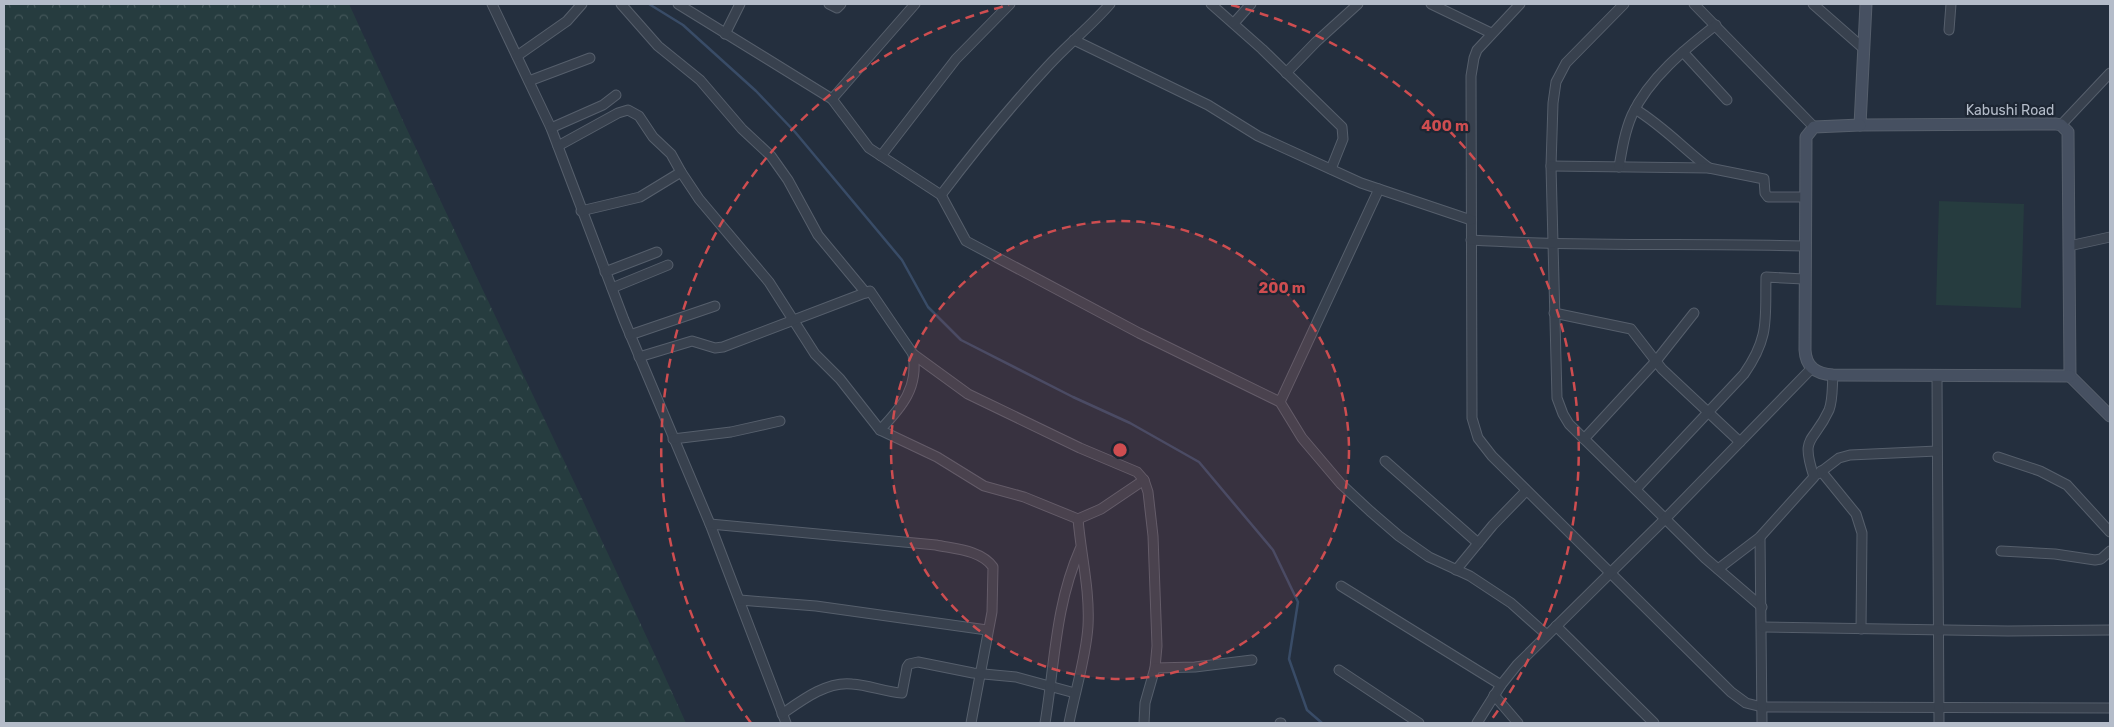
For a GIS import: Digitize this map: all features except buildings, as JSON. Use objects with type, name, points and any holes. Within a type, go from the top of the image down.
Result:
[{"type":"main road","points":[[1860,125],[1866,4]]},
{"type":"main road","name":"Kabushi Road","points":[[1814,127],[1860,125],[2061,125],[2068,132],[2069,140],[2070,376]]},
{"type":"main road","points":[[1814,127],[1806,137],[1804,197],[1805,350],[1812,369],[1817,373],[1833,376],[2070,376],[2110,416]]},
{"type":"street","points":[[492,4],[551,128],[605,272],[710,524],[786,723]]},
{"type":"street","points":[[517,56],[567,21],[582,4]]},
{"type":"street","points":[[621,4],[658,46],[700,80],[742,130],[771,156],[788,180],[796,198],[818,234],[866,293]]},
{"type":"street","points":[[678,4],[832,99],[855,132],[880,156],[941,195],[966,241],[1139,333],[1280,402],[1293,427],[1341,484],[1399,536],[1430,557],[1484,585],[1511,603],[1547,635]]},
{"type":"street","points":[[725,34],[740,4]]},
{"type":"street","points":[[829,4],[837,8],[841,4]]},
{"type":"street","points":[[832,99],[915,4]]},
{"type":"street","points":[[880,156],[956,59],[1010,4]]},
{"type":"street","points":[[941,195],[992,129],[1074,40],[1091,27],[1110,4]]},
{"type":"street","points":[[1211,4],[1234,23],[1342,128],[1343,139],[1331,169]]},
{"type":"street","points":[[1234,23],[1251,4]]},
{"type":"street","points":[[1286,74],[1316,42],[1358,4]]},
{"type":"street","points":[[1431,4],[1491,33]]},
{"type":"street","points":[[1520,4],[1477,50],[1471,76],[1472,418],[1478,438],[1492,456],[1731,692],[1746,703],[1762,707],[2110,708]]},
{"type":"street","points":[[1624,4],[1566,63],[1556,82],[1553,103],[1551,166],[1557,398],[1563,414],[1584,438],[1665,519],[1762,607]]},
{"type":"street","points":[[1694,4],[1814,127]]},
{"type":"street","points":[[1813,4],[1863,48]]},
{"type":"street","points":[[1950,30],[1951,4]]},
{"type":"street","points":[[1619,167],[1628,128],[1636,109],[1653,84],[1683,52],[1716,25]]},
{"type":"street","points":[[1074,40],[1208,105],[1258,136],[1379,189],[1471,220]]},
{"type":"street","points":[[1683,52],[1727,100]]},
{"type":"street","points":[[528,81],[590,58]]},
{"type":"street","points":[[2061,125],[2110,73]]},
{"type":"street","points":[[551,128],[603,105],[616,95]]},
{"type":"street","points":[[1636,109],[1659,124],[1679,144],[1709,168]]},
{"type":"street","points":[[558,146],[618,113],[628,110],[640,116],[653,137],[670,154],[699,199],[769,282],[815,354],[840,379],[880,430],[937,457],[984,486],[1024,497],[1078,519],[1101,509],[1144,480]]},
{"type":"street","points":[[1551,166],[1709,168],[1764,179],[1764,192],[1768,196],[1804,197]]},
{"type":"street","points":[[581,210],[640,197],[681,172]]},
{"type":"street","points":[[1280,402],[1379,189]]},
{"type":"street","points":[[2069,246],[2110,237]]},
{"type":"street","points":[[1471,240],[1553,245],[1658,243],[1804,246]]},
{"type":"street","points":[[605,272],[657,252]]},
{"type":"street","points":[[612,288],[668,265]]},
{"type":"street","points":[[1636,489],[1744,374],[1757,355],[1765,334],[1766,276],[1804,280]]},
{"type":"street","points":[[640,357],[692,341],[715,348],[723,347],[870,291],[913,354],[968,394],[1080,448],[1137,472],[1144,480],[1148,492],[1153,536],[1157,629],[1155,668],[1145,703],[1144,723]]},
{"type":"street","points":[[630,335],[715,306]]},
{"type":"street","points":[[1554,313],[1627,327],[1638,337],[1656,361],[1740,442]]},
{"type":"street","points":[[1584,438],[1656,361],[1694,313]]},
{"type":"street","points":[[880,430],[893,416],[910,389],[916,372],[913,354]]},
{"type":"street","points":[[1477,723],[1500,685],[1547,635],[1665,519],[1812,369]]},
{"type":"street","points":[[1833,376],[1830,408],[1808,442],[1806,449],[1818,474],[1856,514],[1862,533],[1860,628]]},
{"type":"street","points":[[1937,376],[1939,723]]},
{"type":"street","points":[[673,439],[731,432],[780,421]]},
{"type":"street","points":[[1718,569],[1760,537],[1818,474],[1839,458],[1850,455],[1938,451]]},
{"type":"street","points":[[1998,457],[2040,471],[2067,485],[2110,532]]},
{"type":"street","points":[[1385,461],[1478,543]]},
{"type":"street","points":[[1456,570],[1526,491]]},
{"type":"street","points":[[1069,723],[1088,627],[1087,584],[1080,549],[1078,519]]},
{"type":"street","points":[[710,524],[936,545],[977,555],[990,563],[995,576],[992,612],[987,630],[971,723]]},
{"type":"street","points":[[1760,537],[1762,723]]},
{"type":"street","points":[[1045,723],[1060,605],[1069,574],[1080,549]]},
{"type":"street","points":[[2001,551],[2055,554],[2095,560],[2101,559],[2110,550]]},
{"type":"street","points":[[1341,586],[1500,685]]},
{"type":"street","points":[[740,600],[816,606],[987,630]]},
{"type":"street","points":[[1556,626],[1654,723]]},
{"type":"street","points":[[1762,627],[2110,630]]},
{"type":"street","points":[[1155,668],[1196,667],[1252,660]]},
{"type":"street","points":[[782,714],[798,703],[839,683],[902,694],[907,667],[912,663],[980,672],[1051,685],[1075,693]]},
{"type":"street","points":[[1339,670],[1420,723]]},
{"type":"street","points":[[1494,695],[1518,723]]},
{"type":"green space","points":[[4,4],[349,4],[686,723],[4,723]]},
{"type":"green space","points":[[1939,201],[2024,204],[2021,308],[1936,305]]},
{"type":"waterway","points":[[649,4],[683,25],[756,91],[795,132],[902,260],[928,307],[961,340],[1073,397],[1130,423],[1199,462],[1273,550],[1298,602],[1289,659],[1307,710],[1322,723]]}]
